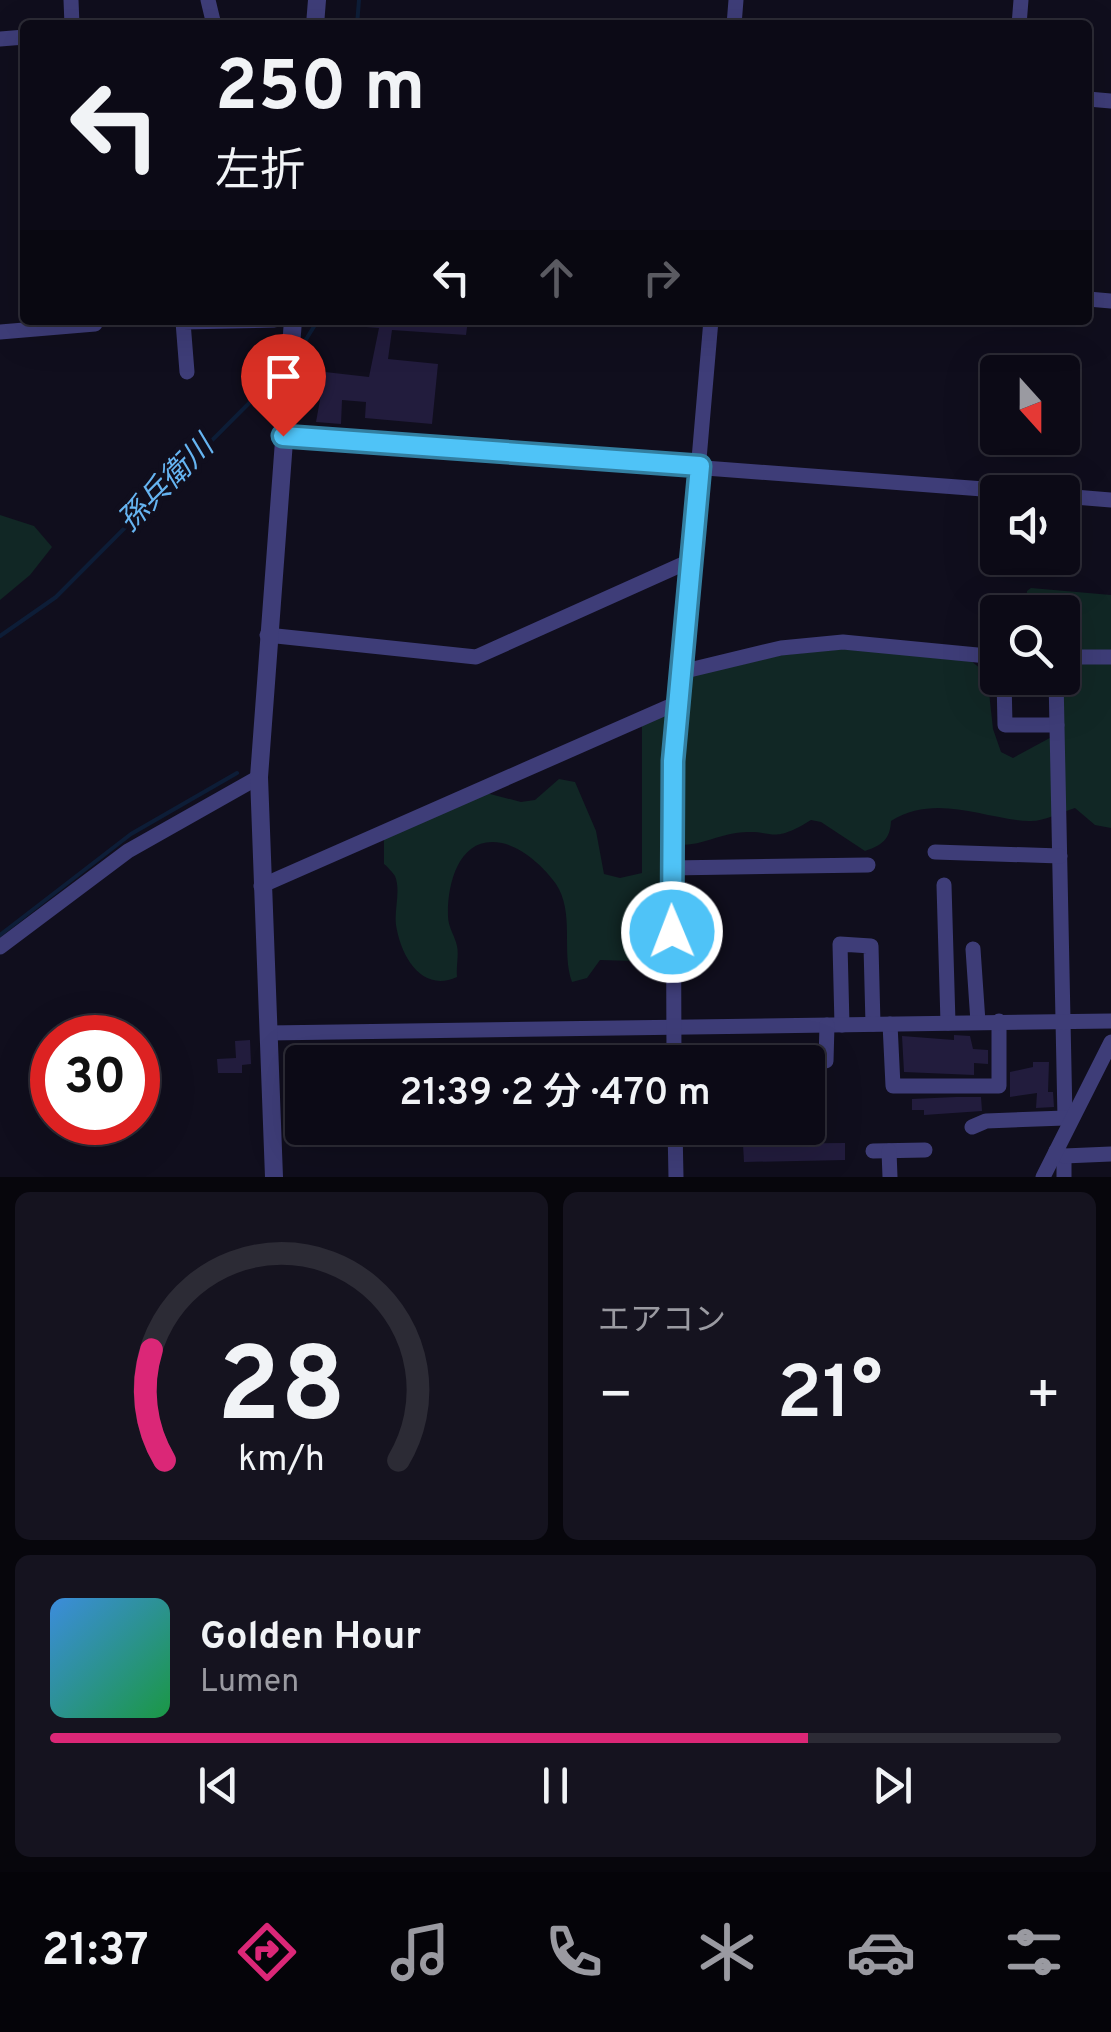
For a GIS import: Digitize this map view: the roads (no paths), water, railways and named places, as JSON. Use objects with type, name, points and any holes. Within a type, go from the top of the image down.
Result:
[{"type":"street","points":[[0,332],[83,325]]},
{"type":"street","points":[[183,325],[187,372]]},
{"type":"street","points":[[274,1177],[259,777],[293,325]]},
{"type":"street","points":[[674,1045],[671,868],[678,703],[711,325]]},
{"type":"street","points":[[283,436],[980,488]]},
{"type":"street","points":[[1080,497],[1111,500]]},
{"type":"street","points":[[267,635],[476,656],[692,560]]},
{"type":"street","points":[[681,672],[780,648],[843,642],[980,655]]},
{"type":"street","points":[[1080,657],[1111,657]]},
{"type":"street","points":[[1005,695],[1006,725],[1057,725]]},
{"type":"street","points":[[1056,695],[1067,1119],[1060,1153],[1064,1177]]},
{"type":"street","points":[[261,886],[678,703]]},
{"type":"street","points":[[0,947],[128,851],[259,777]]},
{"type":"street","points":[[935,852],[1060,856]]},
{"type":"street","points":[[671,868],[868,866]]},
{"type":"street","points":[[944,885],[948,1022]]},
{"type":"street","points":[[825,1062],[834,1025],[840,944],[871,946],[873,1024]]},
{"type":"street","points":[[974,950],[978,1022]]},
{"type":"street","points":[[890,1024],[892,1086],[999,1086],[999,1021]]},
{"type":"street","points":[[268,1033],[1111,1021]]},
{"type":"street","points":[[1067,1119],[1111,1042]]},
{"type":"street","points":[[972,1127],[986,1122],[1067,1119]]},
{"type":"street","points":[[675,1145],[676,1177]]},
{"type":"street","points":[[890,1177],[881,1151],[925,1150]]},
{"type":"street","points":[[1060,1153],[1111,1154]]},
{"type":"street","points":[[1042,1177],[1060,1153]]},
{"type":"waterway","name":"孫兵衛川","points":[[357,20],[359,0]]},
{"type":"waterway","name":"孫兵衛川","points":[[297,354],[315,325]]},
{"type":"waterway","name":"孫兵衛川","points":[[0,636],[56,597],[284,368]]},
{"type":"waterway","points":[[0,935],[131,834],[237,773]]}]
